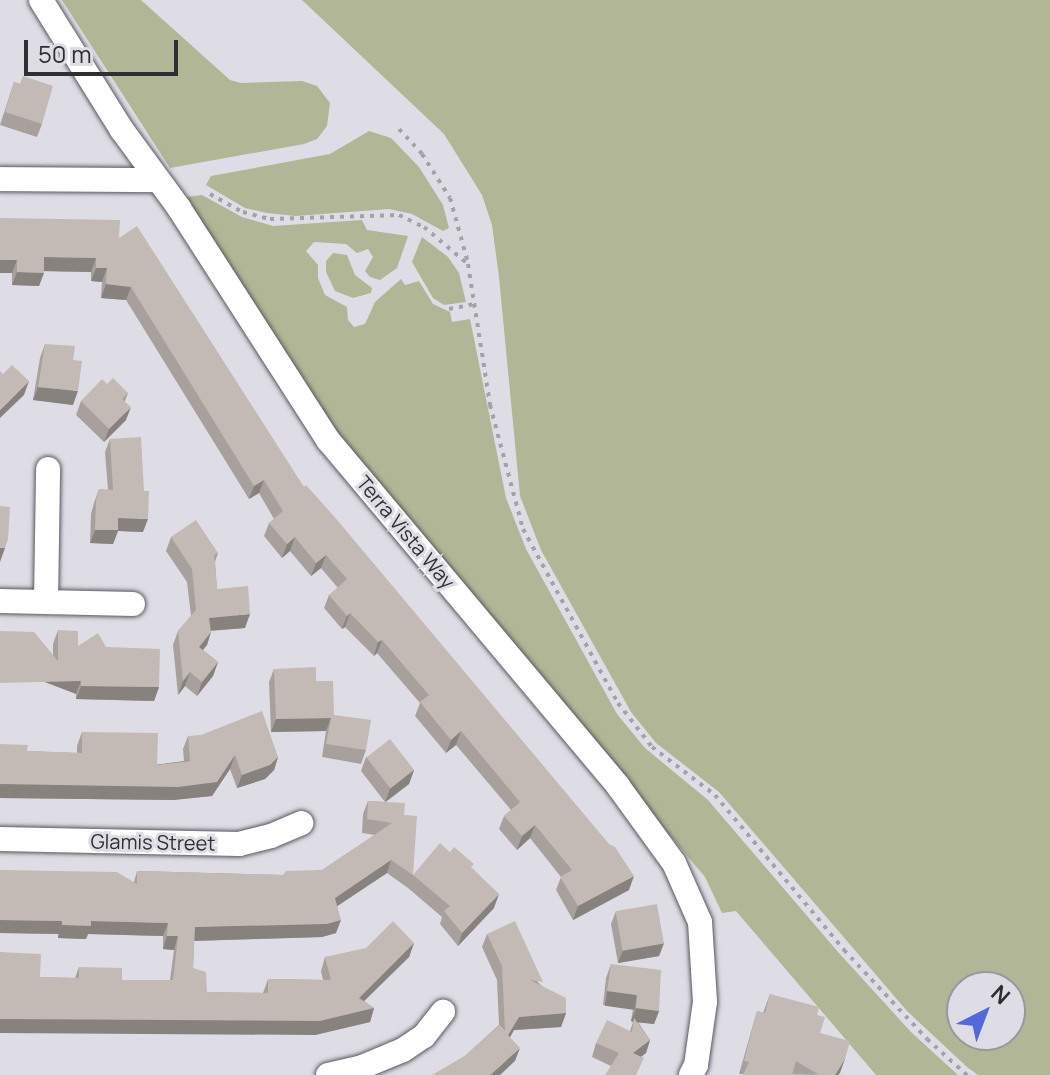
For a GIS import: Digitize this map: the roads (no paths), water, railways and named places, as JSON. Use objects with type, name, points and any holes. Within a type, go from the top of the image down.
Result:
[{"type":"street","name":"Terra Vista Way","points":[[41,0],[328,440],[618,786],[674,863],[700,922],[705,1002],[696,1065],[691,1075]]},
{"type":"street","points":[[0,179],[157,180]]},
{"type":"street","points":[[46,602],[48,469]]},
{"type":"street","points":[[0,601],[133,604]]},
{"type":"street","name":"Glamis Street","points":[[0,839],[239,844],[271,836],[301,823]]},
{"type":"street","points":[[328,1075],[362,1067],[403,1050],[424,1036],[443,1012]]}]
